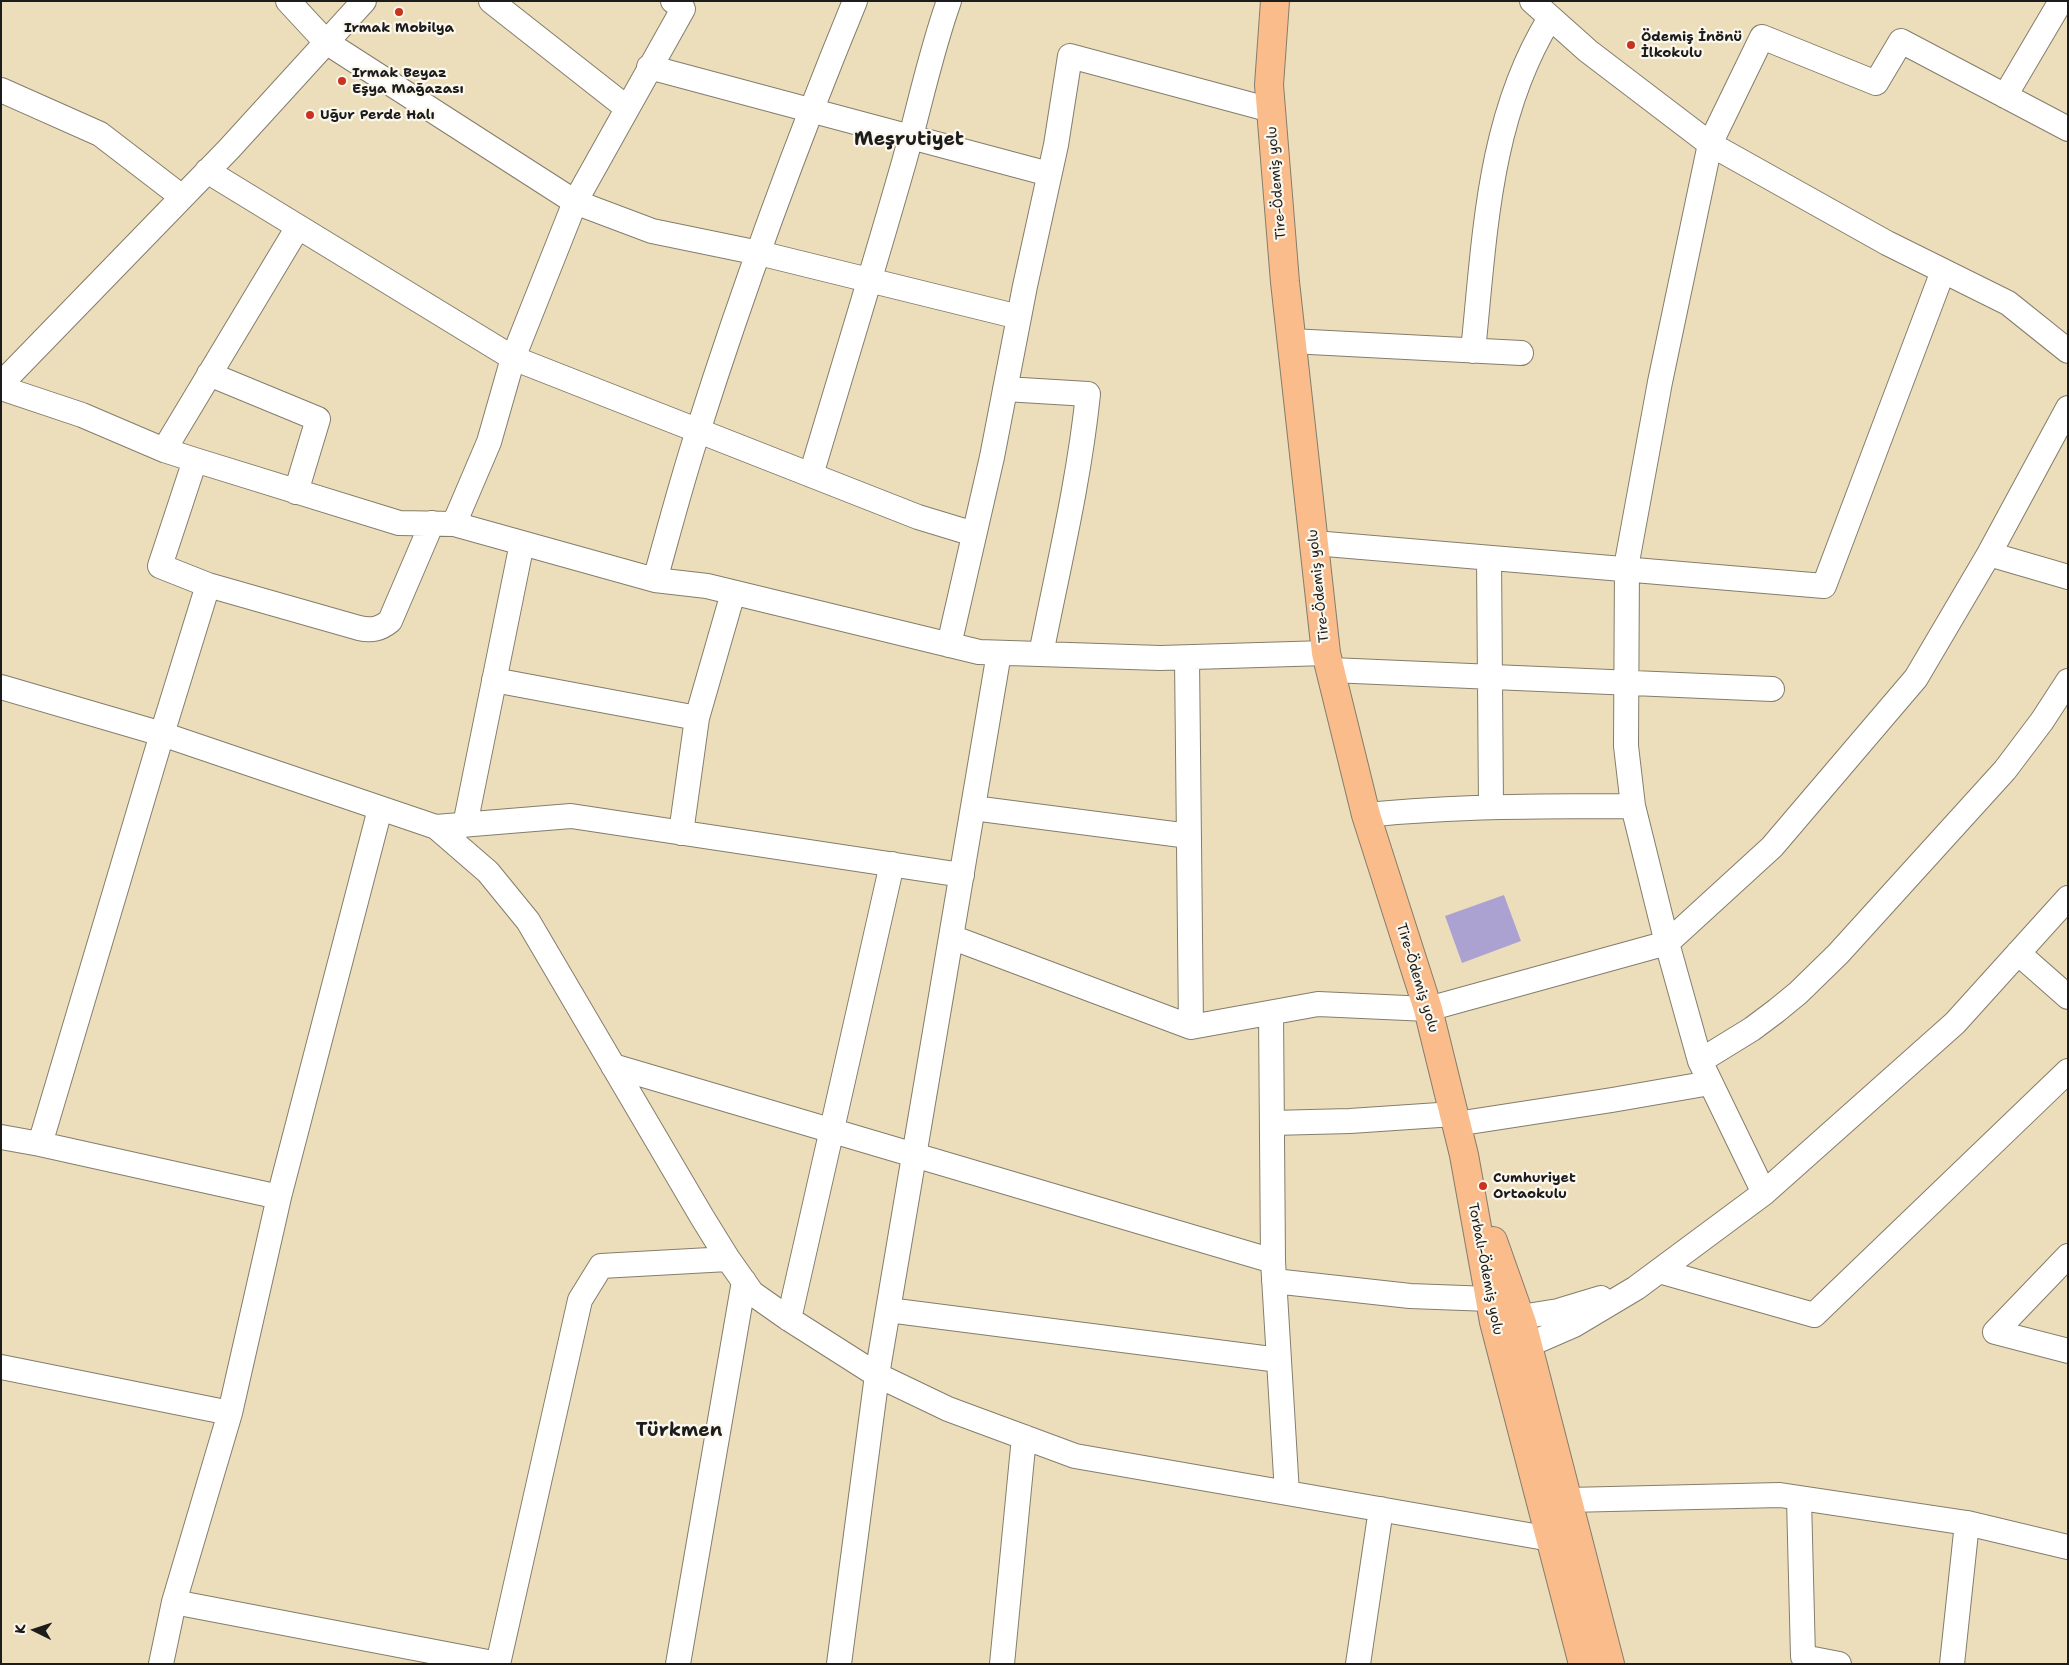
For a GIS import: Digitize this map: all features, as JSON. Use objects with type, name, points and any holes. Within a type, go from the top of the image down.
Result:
[{"type":"main road","name":"Tire-Ödemiş yolu","points":[[1275,1],[1269,85],[1271,110],[1291,341],[1328,661],[1366,815],[1428,1009],[1464,1155]]},
{"type":"main road","name":"Torbalı-Ödemiş yolu","points":[[1464,1155],[1501,1312],[1568,1500],[1610,1664]]},
{"type":"main road","name":"Torbalı-Ödemiş yolu","points":[[1515,1348],[1550,1539],[1583,1664]]},
{"type":"street","points":[[288,1],[326,42],[575,202],[652,231],[759,253],[1019,317]]},
{"type":"street","points":[[1,384],[207,171],[364,1]]},
{"type":"street","points":[[491,1],[626,108]]},
{"type":"street","points":[[195,460],[160,566],[208,585],[359,628],[377,629],[390,621],[489,442],[513,358],[575,202],[683,9],[673,1]]},
{"type":"street","points":[[655,580],[698,431],[759,253],[810,110],[855,1]]},
{"type":"street","points":[[811,475],[911,137],[938,31],[949,1]]},
{"type":"street","points":[[2005,96],[2061,1]]},
{"type":"street","points":[[1539,6],[1588,51],[1710,144],[1887,243],[2008,303],[2068,351]]},
{"type":"street","points":[[1473,351],[1491,180],[1498,145],[1519,77],[1534,44],[1539,6]]},
{"type":"street","points":[[1764,1193],[1700,1061],[1667,943],[1633,806],[1626,746],[1627,569],[1660,382],[1710,144],[1762,37],[1876,83],[1901,41],[2068,129]]},
{"type":"street","points":[[949,645],[992,457],[1019,317],[1050,174],[1070,56],[1271,110]]},
{"type":"street","points":[[649,67],[1050,174]]},
{"type":"street","points":[[1,90],[100,134],[182,197]]},
{"type":"street","points":[[207,171],[513,358],[918,517],[974,534]]},
{"type":"street","points":[[164,450],[298,227]]},
{"type":"street","points":[[1314,543],[1824,586],[1943,271]]},
{"type":"street","points":[[1291,341],[1521,353]]},
{"type":"street","points":[[209,374],[318,419],[296,492]]},
{"type":"street","points":[[1,388],[82,416],[164,450],[399,523],[443,524],[522,543],[655,580],[706,586],[980,652],[1328,661],[1489,677],[1772,689]]},
{"type":"street","points":[[1005,389],[1088,394],[1066,532],[1041,654]]},
{"type":"street","points":[[951,937],[1191,1027],[1318,1004],[1428,1009],[1667,943],[1772,847],[1916,678],[1989,554],[2068,408]]},
{"type":"street","points":[[465,825],[522,543]]},
{"type":"street","points":[[1989,554],[2068,577]]},
{"type":"street","points":[[1490,558],[1491,806]]},
{"type":"street","points":[[40,1144],[208,585]]},
{"type":"street","points":[[681,833],[697,718],[733,593]]},
{"type":"street","points":[[839,1664],[877,1374],[999,653]]},
{"type":"street","points":[[1187,658],[1191,1027]]},
{"type":"street","points":[[494,680],[697,718]]},
{"type":"street","points":[[1700,1061],[1752,1029],[1776,1011],[1832,960],[2005,770],[2042,721],[2068,681]]},
{"type":"street","points":[[1,687],[162,734],[436,827],[571,816],[962,875]]},
{"type":"street","points":[[1366,815],[1491,806],[1633,806]]},
{"type":"street","points":[[973,808],[1189,836]]},
{"type":"street","points":[[161,1664],[174,1602],[230,1413],[279,1197],[380,809]]},
{"type":"street","points":[[436,827],[488,872],[528,921],[728,1259],[752,1293],[789,1320],[877,1374],[948,1409],[1075,1456],[1550,1539]]},
{"type":"street","points":[[789,1320],[892,864]]},
{"type":"street","points":[[1515,1348],[1574,1325],[1636,1288],[1764,1193],[1955,1023],[2068,898]]},
{"type":"street","points":[[2018,953],[2068,997]]},
{"type":"street","points":[[1272,1013],[1274,1271],[1286,1493]]},
{"type":"street","points":[[613,1066],[914,1155],[1274,1271],[1501,1312],[1558,1312],[1636,1288]]},
{"type":"street","points":[[1659,1271],[1814,1316],[2068,1071]]},
{"type":"street","points":[[1272,1123],[1455,1119],[1612,1100],[1710,1083]]},
{"type":"street","points":[[1,1138],[40,1144],[279,1197]]},
{"type":"street","points":[[2068,1256],[1994,1332],[2068,1351]]},
{"type":"street","points":[[174,1602],[498,1664],[580,1300],[601,1266],[728,1259]]},
{"type":"street","points":[[678,1664],[744,1281]]},
{"type":"street","points":[[888,1310],[1279,1360]]},
{"type":"street","points":[[1,1367],[230,1413]]},
{"type":"street","points":[[1003,1664],[1024,1437]]},
{"type":"street","points":[[1568,1500],[1780,1494],[1799,1499],[1967,1523],[2068,1546]]},
{"type":"street","points":[[1799,1499],[1804,1661],[1839,1664]]},
{"type":"street","points":[[1358,1664],[1381,1509]]},
{"type":"street","points":[[1952,1664],[1967,1523]]},
{"type":"building","points":[[1504,895],[1521,941],[1462,963],[1445,916]]},
{"type":"place","name":"Irmak Mobilya","points":[[399,12]]},
{"type":"place","name":"Ödemiş İnönü İlkokulu","points":[[1631,45]]},
{"type":"place","name":"Irmak Beyaz Eşya Mağazası","points":[[342,81]]},
{"type":"place","name":"Uğur Perde Halı","points":[[310,115]]},
{"type":"place","name":"Cumhuriyet Ortaokulu","points":[[1483,1186]]},
{"type":"district","name":"Meşrutiyet","points":[[909,140]]},
{"type":"district","name":"Türkmen","points":[[679,1431]]}]
